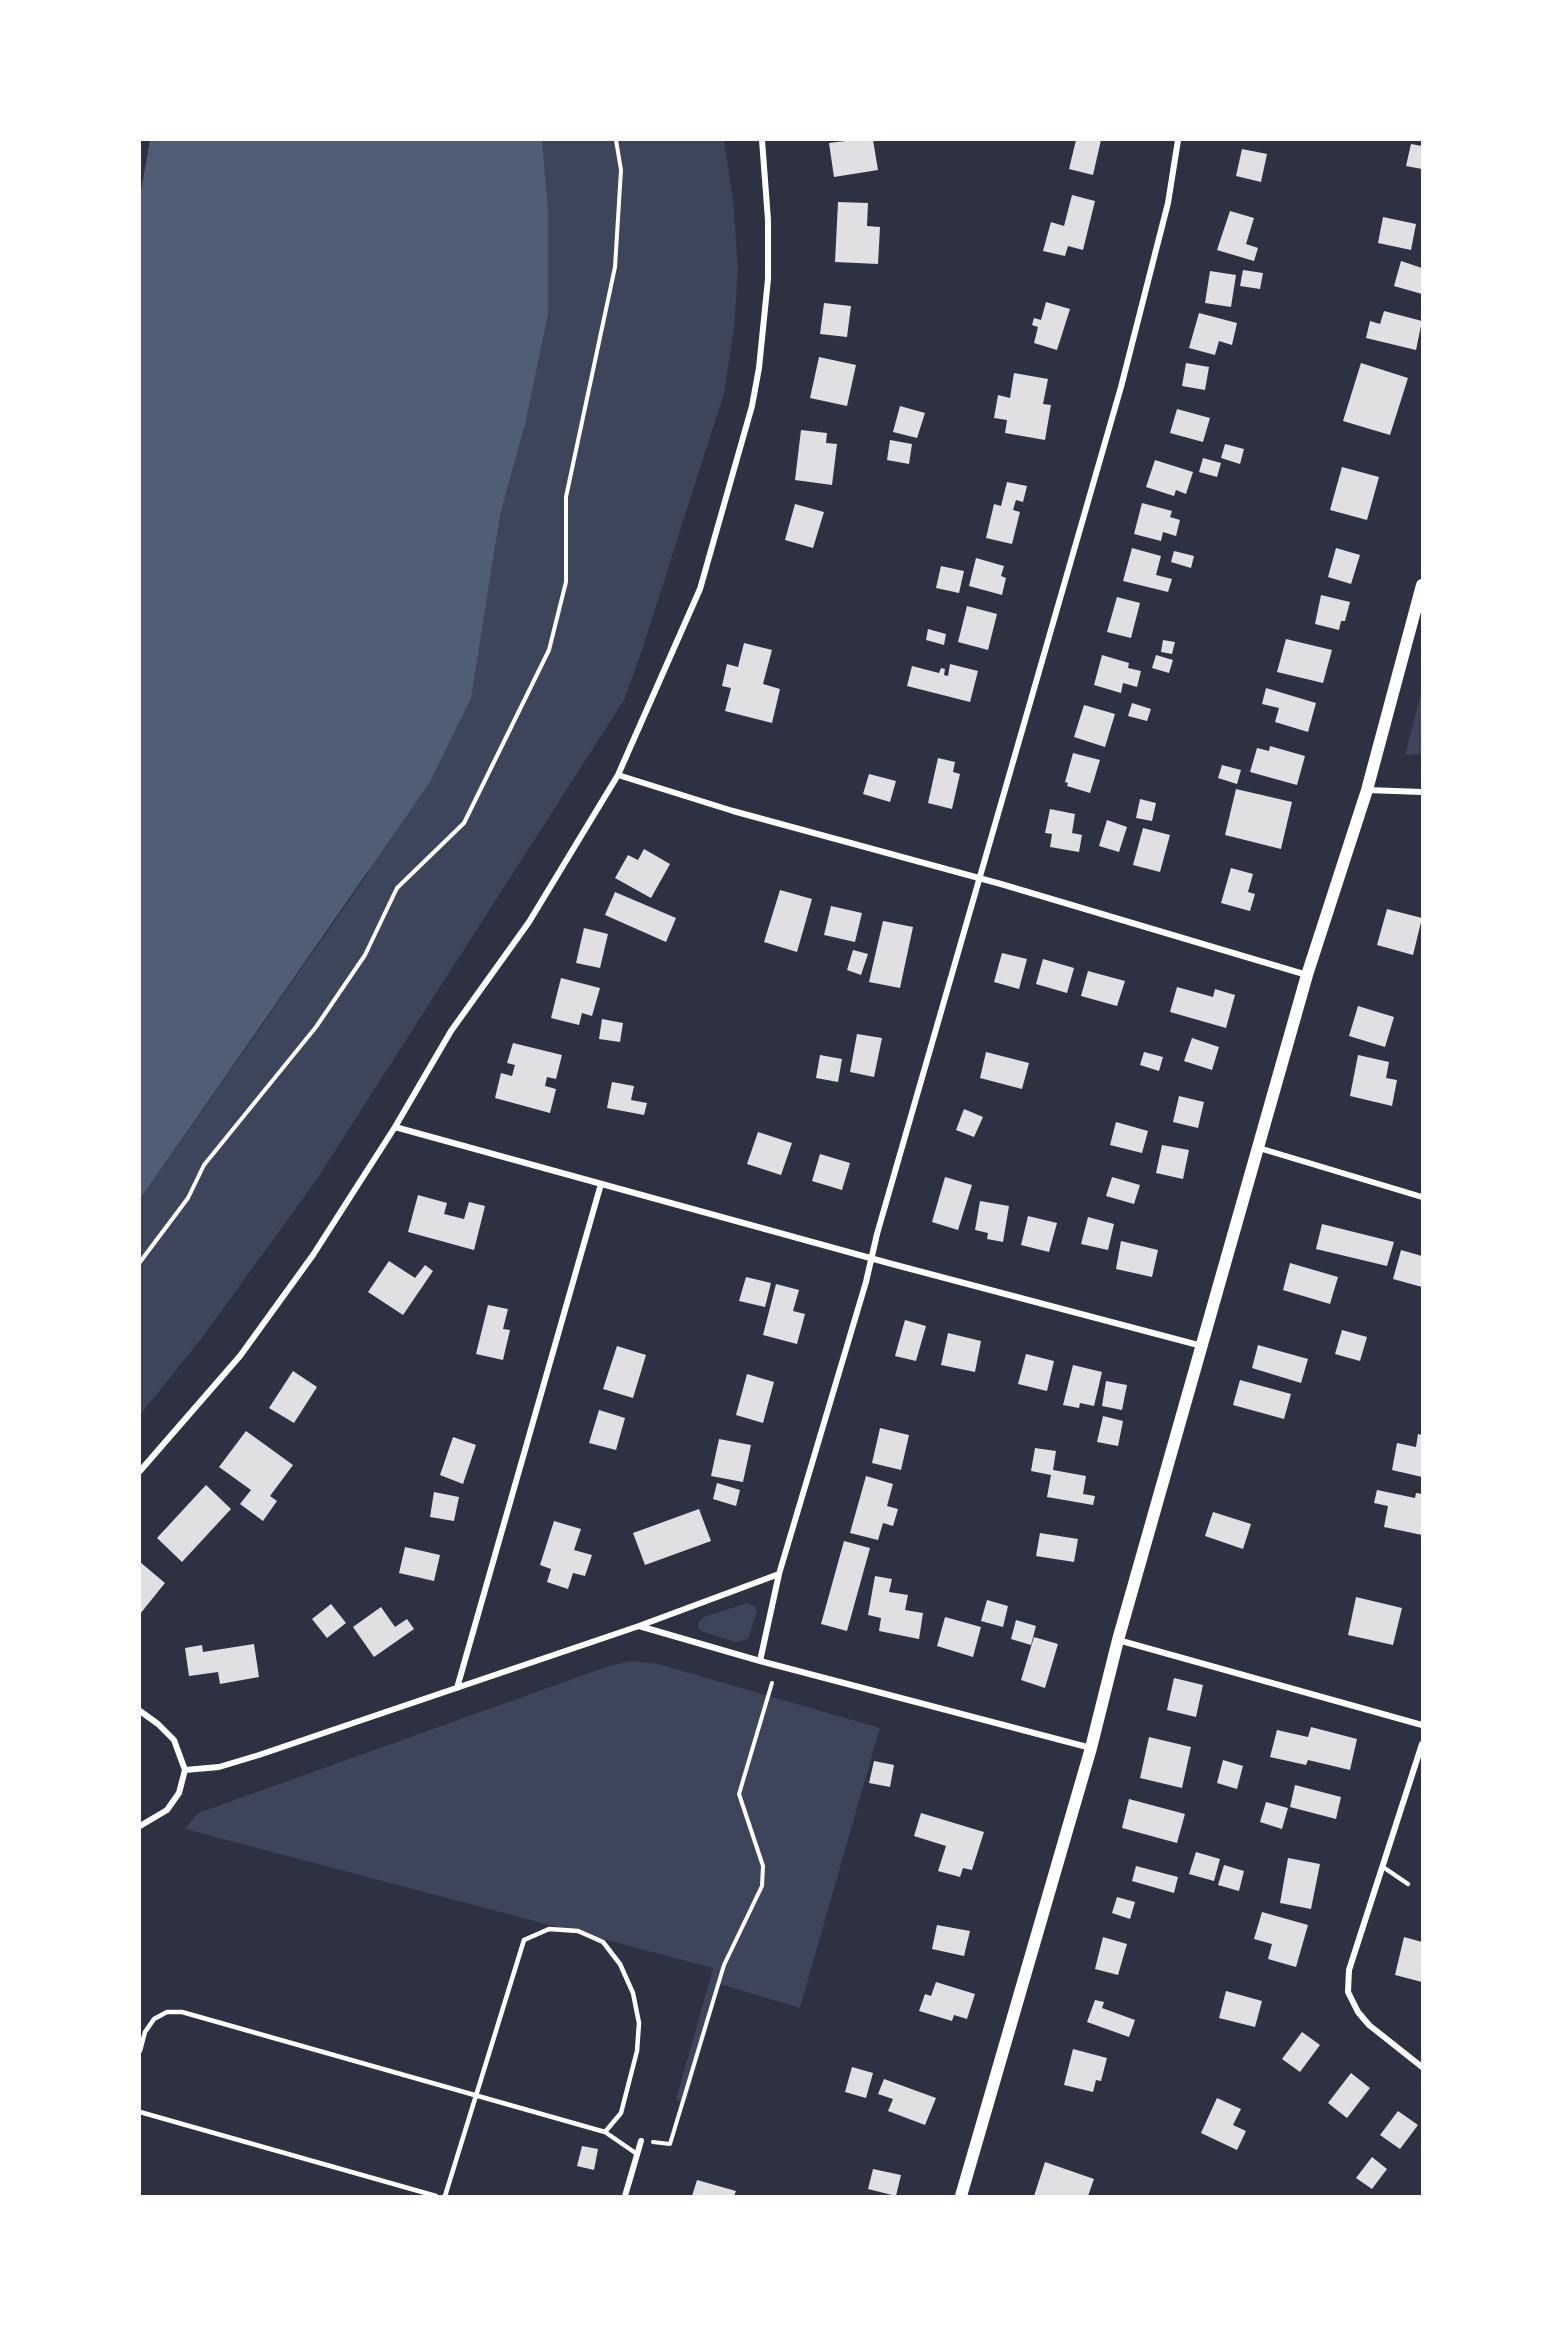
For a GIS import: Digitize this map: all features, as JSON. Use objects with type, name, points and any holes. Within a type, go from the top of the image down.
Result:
[{"type":"main road","points":[[961,2196],[1091,1748],[1118,1640],[1307,975],[1367,790],[1422,585]]},
{"type":"street","points":[[140,1471],[240,1356],[314,1255],[396,1127],[451,1031],[529,922],[618,775],[700,589],[752,406],[759,368],[768,279],[768,220],[762,140]]},
{"type":"street","points":[[760,1661],[779,1574],[793,1534],[1121,387],[1168,203],[1178,140]]},
{"type":"street","points":[[618,775],[733,811],[981,878],[1307,975]]},
{"type":"street","points":[[1367,790],[1391,793],[1422,792]]},
{"type":"street","points":[[396,1127],[871,1258],[1202,1346]]},
{"type":"street","points":[[1259,1148],[1422,1197]]},
{"type":"street","points":[[457,1688],[601,1184]]},
{"type":"street","points":[[184,1770],[219,1767],[260,1755],[639,1626],[779,1574]]},
{"type":"street","points":[[639,1626],[760,1661],[1091,1748]]},
{"type":"street","points":[[1118,1640],[1422,1725]]},
{"type":"street","points":[[140,1711],[174,1740],[184,1770],[178,1793],[167,1810],[140,1826]]},
{"type":"street","points":[[1422,1744],[1349,1970],[1348,1992],[1358,2012],[1369,2025],[1422,2067]]},
{"type":"street","points":[[625,2196],[641,2141]]},
{"type":"lane","points":[[1383,1866],[1408,1884]]},
{"type":"lane","points":[[445,2196],[475,2095],[503,2015],[524,1940],[549,1929],[578,1931],[603,1942],[620,1964],[633,1993],[639,2023],[629,2087],[621,2113],[605,2132]]},
{"type":"lane","points":[[140,2051],[145,2032],[154,2019],[167,2012],[182,2012],[605,2132],[637,2154]]},
{"type":"lane","points":[[140,2112],[436,2196]]},
{"type":"path","points":[[140,1262],[188,1198],[204,1165],[316,1027],[365,955],[397,888],[464,823],[549,650],[566,582],[566,497],[615,267],[621,170],[616,140]]},
{"type":"path","points":[[641,2141],[670,2144],[724,1965],[762,1886],[763,1866],[739,1794],[772,1683]]},
{"type":"shaded area","points":[[150,140],[542,140],[548,207],[548,315],[525,425],[500,515],[471,698],[430,782],[140,1199],[140,196]]},
{"type":"shaded area","points":[[542,140],[724,140],[733,200],[738,267],[734,329],[724,393],[624,700],[315,1182],[201,1339],[140,1415],[140,1199],[367,875],[500,515],[525,425],[548,315],[548,207]]},
{"type":"shaded area","points":[[1422,690],[1422,754],[1405,755]]},
{"type":"shaded area","points":[[747,1603],[755,1606],[757,1612],[748,1639],[736,1642],[701,1631],[698,1627],[699,1621],[704,1617]]},
{"type":"shaded area","points":[[631,1661],[658,1664],[880,1728],[800,2008],[720,1984],[686,2103],[676,2100],[713,1968],[185,1829],[198,1813],[609,1666]]},
{"type":"building","points":[[873,140],[878,170],[834,177],[829,143]]},
{"type":"building","points":[[1076,140],[1101,140],[1093,175],[1069,169]]},
{"type":"building","points":[[1411,144],[1422,146],[1422,169],[1406,166]]},
{"type":"building","points":[[1242,149],[1267,154],[1261,182],[1236,176]]},
{"type":"building","points":[[1072,195],[1095,201],[1083,250],[1068,246],[1065,256],[1043,251],[1051,222],[1064,226]]},
{"type":"building","points":[[838,202],[868,203],[867,226],[880,227],[878,264],[835,262]]},
{"type":"building","points":[[1230,211],[1254,218],[1246,244],[1258,248],[1254,261],[1217,250]]},
{"type":"building","points":[[1383,217],[1416,224],[1411,250],[1378,243]]},
{"type":"building","points":[[1401,261],[1422,268],[1422,294],[1394,286]]},
{"type":"building","points":[[1243,270],[1263,273],[1260,289],[1240,286]]},
{"type":"building","points":[[1210,271],[1236,275],[1231,307],[1205,303]]},
{"type":"building","points":[[1046,302],[1070,309],[1057,350],[1034,343],[1038,327],[1032,325],[1034,318],[1041,320]]},
{"type":"building","points":[[824,303],[851,306],[847,337],[820,334]]},
{"type":"building","points":[[1384,311],[1422,321],[1416,350],[1366,338],[1370,321],[1380,324]]},
{"type":"building","points":[[1199,313],[1237,323],[1232,345],[1219,341],[1215,355],[1189,348]]},
{"type":"building","points":[[819,357],[856,365],[847,406],[810,398]]},
{"type":"building","points":[[1186,363],[1209,367],[1205,390],[1182,386]]},
{"type":"building","points":[[1361,363],[1408,378],[1390,435],[1343,421]]},
{"type":"building","points":[[1014,373],[1048,379],[1043,404],[1051,405],[1045,440],[1005,433],[1007,420],[994,418],[998,395],[1010,398]]},
{"type":"building","points":[[900,406],[925,413],[917,438],[893,432]]},
{"type":"building","points":[[1177,409],[1210,418],[1203,442],[1170,433]]},
{"type":"building","points":[[801,430],[827,433],[826,443],[837,444],[832,485],[795,480]]},
{"type":"building","points":[[890,440],[912,444],[909,464],[887,460]]},
{"type":"building","points":[[1225,444],[1244,449],[1240,464],[1221,458]]},
{"type":"building","points":[[1203,458],[1221,463],[1217,477],[1199,472]]},
{"type":"building","points":[[1155,460],[1193,472],[1186,494],[1176,490],[1174,496],[1146,487]]},
{"type":"building","points":[[1342,467],[1379,477],[1367,520],[1330,510]]},
{"type":"building","points":[[1007,482],[1027,486],[1023,502],[1016,500],[1013,510],[1020,512],[1012,544],[986,538],[994,504],[1001,506]]},
{"type":"building","points":[[1142,503],[1172,511],[1170,517],[1180,520],[1176,536],[1163,532],[1161,541],[1134,534]]},
{"type":"building","points":[[795,504],[824,512],[813,548],[785,540]]},
{"type":"building","points":[[1132,548],[1161,556],[1156,575],[1172,579],[1168,592],[1123,581]]},
{"type":"building","points":[[1336,548],[1360,555],[1351,584],[1328,577]]},
{"type":"building","points":[[1174,551],[1194,556],[1191,568],[1171,562]]},
{"type":"building","points":[[976,558],[1004,566],[1001,576],[1006,578],[1002,595],[969,586]]},
{"type":"building","points":[[941,566],[964,571],[959,593],[936,588]]},
{"type":"building","points":[[1321,595],[1350,602],[1345,621],[1341,621],[1339,630],[1315,624]]},
{"type":"building","points":[[1117,597],[1140,603],[1131,638],[1107,632]]},
{"type":"building","points":[[967,606],[997,614],[988,650],[958,642]]},
{"type":"building","points":[[928,629],[946,634],[944,645],[926,640]]},
{"type":"building","points":[[1286,639],[1332,650],[1323,683],[1277,672]]},
{"type":"building","points":[[1163,640],[1175,642],[1172,654],[1161,652]]},
{"type":"building","points":[[744,643],[772,650],[763,684],[780,689],[772,723],[725,711],[731,688],[722,686],[727,664],[738,667]]},
{"type":"building","points":[[1102,655],[1129,663],[1128,668],[1141,671],[1137,687],[1123,683],[1121,693],[1094,685]]},
{"type":"building","points":[[1156,655],[1173,660],[1169,673],[1152,668]]},
{"type":"building","points":[[950,664],[978,671],[970,702],[907,686],[912,666],[939,673],[941,668],[945,669],[944,675],[948,676]]},
{"type":"building","points":[[1266,688],[1316,703],[1308,732],[1275,722],[1279,708],[1262,704]]},
{"type":"building","points":[[1132,703],[1151,709],[1147,721],[1128,716]]},
{"type":"building","points":[[1084,705],[1115,714],[1105,747],[1074,737]]},
{"type":"building","points":[[1270,746],[1305,756],[1297,785],[1250,772],[1257,748],[1269,751]]},
{"type":"building","points":[[1073,753],[1100,760],[1090,793],[1067,786],[1068,783],[1065,782]]},
{"type":"building","points":[[938,758],[955,762],[953,772],[960,774],[952,809],[928,803]]},
{"type":"building","points":[[1222,765],[1241,770],[1237,784],[1218,778]]},
{"type":"building","points":[[869,774],[896,781],[890,802],[863,794]]},
{"type":"building","points":[[1236,789],[1292,802],[1281,849],[1225,835]]},
{"type":"building","points":[[1140,799],[1156,803],[1152,821],[1136,818]]},
{"type":"building","points":[[1050,809],[1075,814],[1072,833],[1082,835],[1079,852],[1050,847],[1052,834],[1045,833]]},
{"type":"building","points":[[1107,820],[1127,827],[1119,852],[1099,846]]},
{"type":"building","points":[[1143,828],[1170,835],[1160,872],[1133,865]]},
{"type":"building","points":[[644,849],[670,864],[651,898],[615,878],[628,855],[638,860]]},
{"type":"building","points":[[1231,868],[1253,874],[1248,892],[1255,894],[1250,911],[1221,903]]},
{"type":"building","points":[[780,890],[812,899],[797,952],[764,942]]},
{"type":"building","points":[[615,892],[676,918],[666,942],[605,915]]},
{"type":"building","points":[[831,906],[862,913],[855,942],[824,935]]},
{"type":"building","points":[[1387,909],[1422,918],[1413,955],[1377,945]]},
{"type":"building","points":[[883,921],[913,927],[900,988],[869,982]]},
{"type":"building","points":[[584,928],[608,934],[600,968],[576,963]]},
{"type":"building","points":[[853,950],[868,954],[861,975],[847,970]]},
{"type":"building","points":[[1002,953],[1027,959],[1019,989],[994,982]]},
{"type":"building","points":[[1043,959],[1074,968],[1067,993],[1036,984]]},
{"type":"building","points":[[1088,971],[1125,981],[1117,1006],[1081,996]]},
{"type":"building","points":[[561,978],[600,988],[592,1016],[582,1013],[579,1025],[551,1018]]},
{"type":"building","points":[[1177,987],[1213,997],[1215,989],[1235,995],[1226,1028],[1170,1012]]},
{"type":"building","points":[[1358,1006],[1394,1017],[1385,1047],[1349,1036]]},
{"type":"building","points":[[602,1019],[623,1023],[620,1042],[599,1039]]},
{"type":"building","points":[[857,1034],[882,1038],[874,1077],[850,1072]]},
{"type":"building","points":[[1192,1038],[1219,1047],[1212,1070],[1184,1061]]},
{"type":"building","points":[[513,1043],[562,1055],[556,1079],[547,1077],[545,1086],[556,1089],[550,1113],[495,1098],[501,1073],[512,1076],[515,1065],[507,1063]]},
{"type":"building","points":[[986,1052],[1029,1063],[1022,1089],[980,1078]]},
{"type":"building","points":[[1144,1052],[1163,1057],[1159,1071],[1140,1065]]},
{"type":"building","points":[[820,1055],[842,1059],[838,1082],[816,1078]]},
{"type":"building","points":[[1358,1055],[1389,1062],[1386,1078],[1397,1080],[1392,1106],[1350,1096]]},
{"type":"building","points":[[612,1082],[634,1086],[631,1100],[647,1103],[644,1115],[607,1108]]},
{"type":"building","points":[[1179,1096],[1204,1102],[1198,1128],[1173,1122]]},
{"type":"building","points":[[964,1109],[983,1117],[974,1137],[956,1130]]},
{"type":"building","points":[[1116,1122],[1148,1131],[1142,1153],[1110,1145]]},
{"type":"building","points":[[758,1132],[792,1143],[781,1175],[747,1164]]},
{"type":"building","points":[[1162,1145],[1189,1150],[1183,1179],[1156,1173]]},
{"type":"building","points":[[820,1154],[850,1163],[842,1190],[812,1181]]},
{"type":"building","points":[[945,1177],[972,1185],[958,1230],[932,1222]]},
{"type":"building","points":[[1112,1177],[1140,1185],[1134,1204],[1106,1196]]},
{"type":"building","points":[[418,1195],[447,1203],[444,1214],[464,1219],[469,1202],[485,1206],[474,1250],[408,1232]]},
{"type":"building","points":[[980,1201],[1009,1206],[1003,1242],[987,1239],[988,1233],[975,1230]]},
{"type":"building","points":[[1028,1216],[1057,1223],[1049,1252],[1021,1245]]},
{"type":"building","points":[[1088,1217],[1114,1224],[1108,1250],[1081,1244]]},
{"type":"building","points":[[1322,1224],[1394,1242],[1387,1266],[1316,1249]]},
{"type":"building","points":[[1121,1241],[1158,1250],[1152,1277],[1116,1269]]},
{"type":"building","points":[[1401,1250],[1422,1256],[1422,1287],[1393,1279]]},
{"type":"building","points":[[389,1261],[415,1278],[425,1265],[433,1271],[403,1315],[368,1292]]},
{"type":"building","points":[[1290,1263],[1338,1277],[1330,1304],[1283,1290]]},
{"type":"building","points":[[746,1277],[771,1283],[765,1307],[739,1301]]},
{"type":"building","points":[[776,1284],[799,1290],[793,1311],[805,1314],[797,1344],[763,1335]]},
{"type":"building","points":[[488,1305],[508,1309],[503,1329],[510,1330],[503,1360],[476,1354]]},
{"type":"building","points":[[905,1320],[926,1326],[916,1361],[895,1356]]},
{"type":"building","points":[[1342,1330],[1367,1337],[1360,1361],[1335,1354]]},
{"type":"building","points":[[948,1333],[981,1341],[975,1372],[941,1365]]},
{"type":"building","points":[[1258,1345],[1308,1359],[1301,1383],[1252,1368]]},
{"type":"building","points":[[617,1346],[646,1355],[633,1398],[603,1389]]},
{"type":"building","points":[[1026,1354],[1054,1361],[1047,1391],[1018,1384]]},
{"type":"building","points":[[1073,1365],[1102,1372],[1094,1406],[1080,1403],[1079,1408],[1063,1405]]},
{"type":"building","points":[[293,1371],[317,1387],[294,1423],[269,1408]]},
{"type":"building","points":[[747,1374],[774,1382],[763,1423],[736,1415]]},
{"type":"building","points":[[1240,1380],[1291,1394],[1284,1419],[1233,1405]]},
{"type":"building","points":[[1106,1381],[1127,1385],[1122,1410],[1102,1406]]},
{"type":"building","points":[[599,1410],[625,1418],[616,1450],[589,1443]]},
{"type":"building","points":[[1103,1416],[1123,1421],[1118,1446],[1097,1442]]},
{"type":"building","points":[[880,1428],[909,1435],[901,1470],[872,1463]]},
{"type":"building","points":[[246,1431],[293,1465],[270,1496],[277,1501],[263,1521],[240,1504],[251,1490],[219,1467]]},
{"type":"building","points":[[1418,1434],[1422,1435],[1422,1477],[1392,1470],[1397,1443],[1416,1447]]},
{"type":"building","points":[[453,1437],[476,1445],[463,1484],[440,1475]]},
{"type":"building","points":[[719,1439],[751,1445],[743,1482],[711,1476]]},
{"type":"building","points":[[1035,1448],[1056,1451],[1053,1470],[1086,1476],[1083,1494],[1095,1496],[1093,1505],[1047,1497],[1051,1475],[1031,1471]]},
{"type":"building","points":[[866,1476],[893,1484],[887,1506],[898,1509],[893,1526],[883,1523],[878,1540],[850,1533]]},
{"type":"building","points":[[717,1483],[740,1490],[736,1506],[713,1499]]},
{"type":"building","points":[[206,1485],[231,1509],[182,1562],[157,1538]]},
{"type":"building","points":[[1377,1490],[1415,1498],[1416,1493],[1422,1494],[1422,1535],[1384,1527],[1388,1506],[1374,1503]]},
{"type":"building","points":[[434,1492],[459,1497],[454,1521],[430,1517]]},
{"type":"building","points":[[699,1509],[711,1541],[645,1565],[633,1533]]},
{"type":"building","points":[[1213,1512],[1251,1524],[1243,1549],[1205,1536]]},
{"type":"building","points":[[554,1521],[581,1529],[574,1550],[592,1555],[585,1576],[573,1573],[568,1589],[547,1582],[551,1569],[540,1565]]},
{"type":"building","points":[[1040,1533],[1078,1539],[1074,1562],[1036,1556]]},
{"type":"building","points":[[844,1541],[870,1548],[847,1631],[821,1624]]},
{"type":"building","points":[[405,1547],[440,1555],[434,1581],[399,1573]]},
{"type":"building","points":[[140,1562],[165,1583],[140,1614]]},
{"type":"building","points":[[875,1576],[892,1579],[889,1592],[908,1595],[905,1610],[923,1613],[919,1639],[879,1631],[881,1618],[868,1615]]},
{"type":"building","points":[[1356,1597],[1402,1608],[1393,1645],[1348,1635]]},
{"type":"building","points":[[987,1600],[1008,1606],[1003,1627],[981,1621]]},
{"type":"building","points":[[331,1604],[346,1623],[327,1638],[312,1619]]},
{"type":"building","points":[[381,1607],[395,1627],[407,1619],[414,1629],[374,1657],[353,1627]]},
{"type":"building","points":[[945,1617],[981,1627],[973,1657],[937,1646]]},
{"type":"building","points":[[1016,1620],[1036,1626],[1031,1645],[1011,1639]]},
{"type":"building","points":[[1034,1637],[1058,1644],[1045,1688],[1021,1680]]},
{"type":"building","points":[[254,1644],[259,1677],[220,1684],[218,1672],[189,1676],[185,1648],[202,1645],[203,1652]]},
{"type":"building","points":[[1174,1678],[1203,1685],[1196,1717],[1167,1710]]},
{"type":"building","points":[[1311,1727],[1357,1739],[1350,1770],[1308,1760],[1306,1765],[1270,1757],[1277,1730],[1308,1737]]},
{"type":"building","points":[[1149,1737],[1191,1747],[1182,1788],[1140,1778]]},
{"type":"building","points":[[1223,1760],[1243,1766],[1237,1789],[1217,1783]]},
{"type":"building","points":[[874,1761],[894,1765],[890,1787],[869,1783]]},
{"type":"building","points":[[1295,1785],[1341,1797],[1336,1819],[1290,1807]]},
{"type":"building","points":[[1129,1799],[1185,1814],[1177,1843],[1122,1828]]},
{"type":"building","points":[[1266,1802],[1288,1808],[1282,1829],[1260,1822]]},
{"type":"building","points":[[921,1813],[984,1832],[972,1870],[963,1868],[960,1877],[938,1871],[946,1846],[914,1836]]},
{"type":"building","points":[[1196,1852],[1220,1859],[1214,1881],[1189,1874]]},
{"type":"building","points":[[1288,1858],[1320,1864],[1311,1909],[1280,1903]]},
{"type":"building","points":[[1224,1865],[1244,1871],[1239,1891],[1218,1885]]},
{"type":"building","points":[[1136,1866],[1178,1877],[1174,1893],[1132,1881]]},
{"type":"building","points":[[1117,1897],[1135,1902],[1130,1919],[1112,1913]]},
{"type":"building","points":[[1262,1912],[1308,1925],[1296,1967],[1268,1959],[1272,1944],[1254,1939]]},
{"type":"building","points":[[937,1925],[970,1931],[964,1956],[932,1949]]},
{"type":"building","points":[[1103,1937],[1127,1944],[1118,1975],[1095,1969]]},
{"type":"building","points":[[1404,1937],[1422,1942],[1422,1982],[1395,1975]]},
{"type":"building","points":[[936,1982],[975,1994],[967,2019],[954,2015],[952,2021],[919,2011],[925,1994],[931,1996]]},
{"type":"building","points":[[1226,1991],[1262,2001],[1255,2027],[1219,2018]]},
{"type":"building","points":[[1095,2000],[1104,2002],[1102,2008],[1135,2020],[1129,2037],[1087,2022]]},
{"type":"building","points":[[1302,2032],[1320,2045],[1300,2072],[1282,2059]]},
{"type":"building","points":[[1073,2049],[1107,2058],[1101,2081],[1096,2080],[1093,2092],[1064,2085]]},
{"type":"building","points":[[852,2067],[873,2073],[866,2098],[845,2092]]},
{"type":"building","points":[[1351,2073],[1370,2088],[1347,2118],[1328,2103]]},
{"type":"building","points":[[884,2079],[936,2098],[925,2125],[888,2111],[893,2099],[878,2094]]},
{"type":"building","points":[[1217,2098],[1241,2109],[1233,2125],[1246,2131],[1237,2150],[1201,2133]]},
{"type":"building","points":[[1398,2111],[1418,2125],[1400,2149],[1380,2135]]},
{"type":"building","points":[[582,2146],[598,2149],[594,2170],[577,2166]]},
{"type":"building","points":[[1372,2157],[1387,2169],[1372,2189],[1356,2178]]},
{"type":"building","points":[[1045,2162],[1094,2179],[1088,2196],[1034,2196]]},
{"type":"building","points":[[873,2169],[901,2175],[896,2196],[868,2189]]},
{"type":"building","points":[[697,2180],[736,2191],[734,2196],[692,2196]]}]
